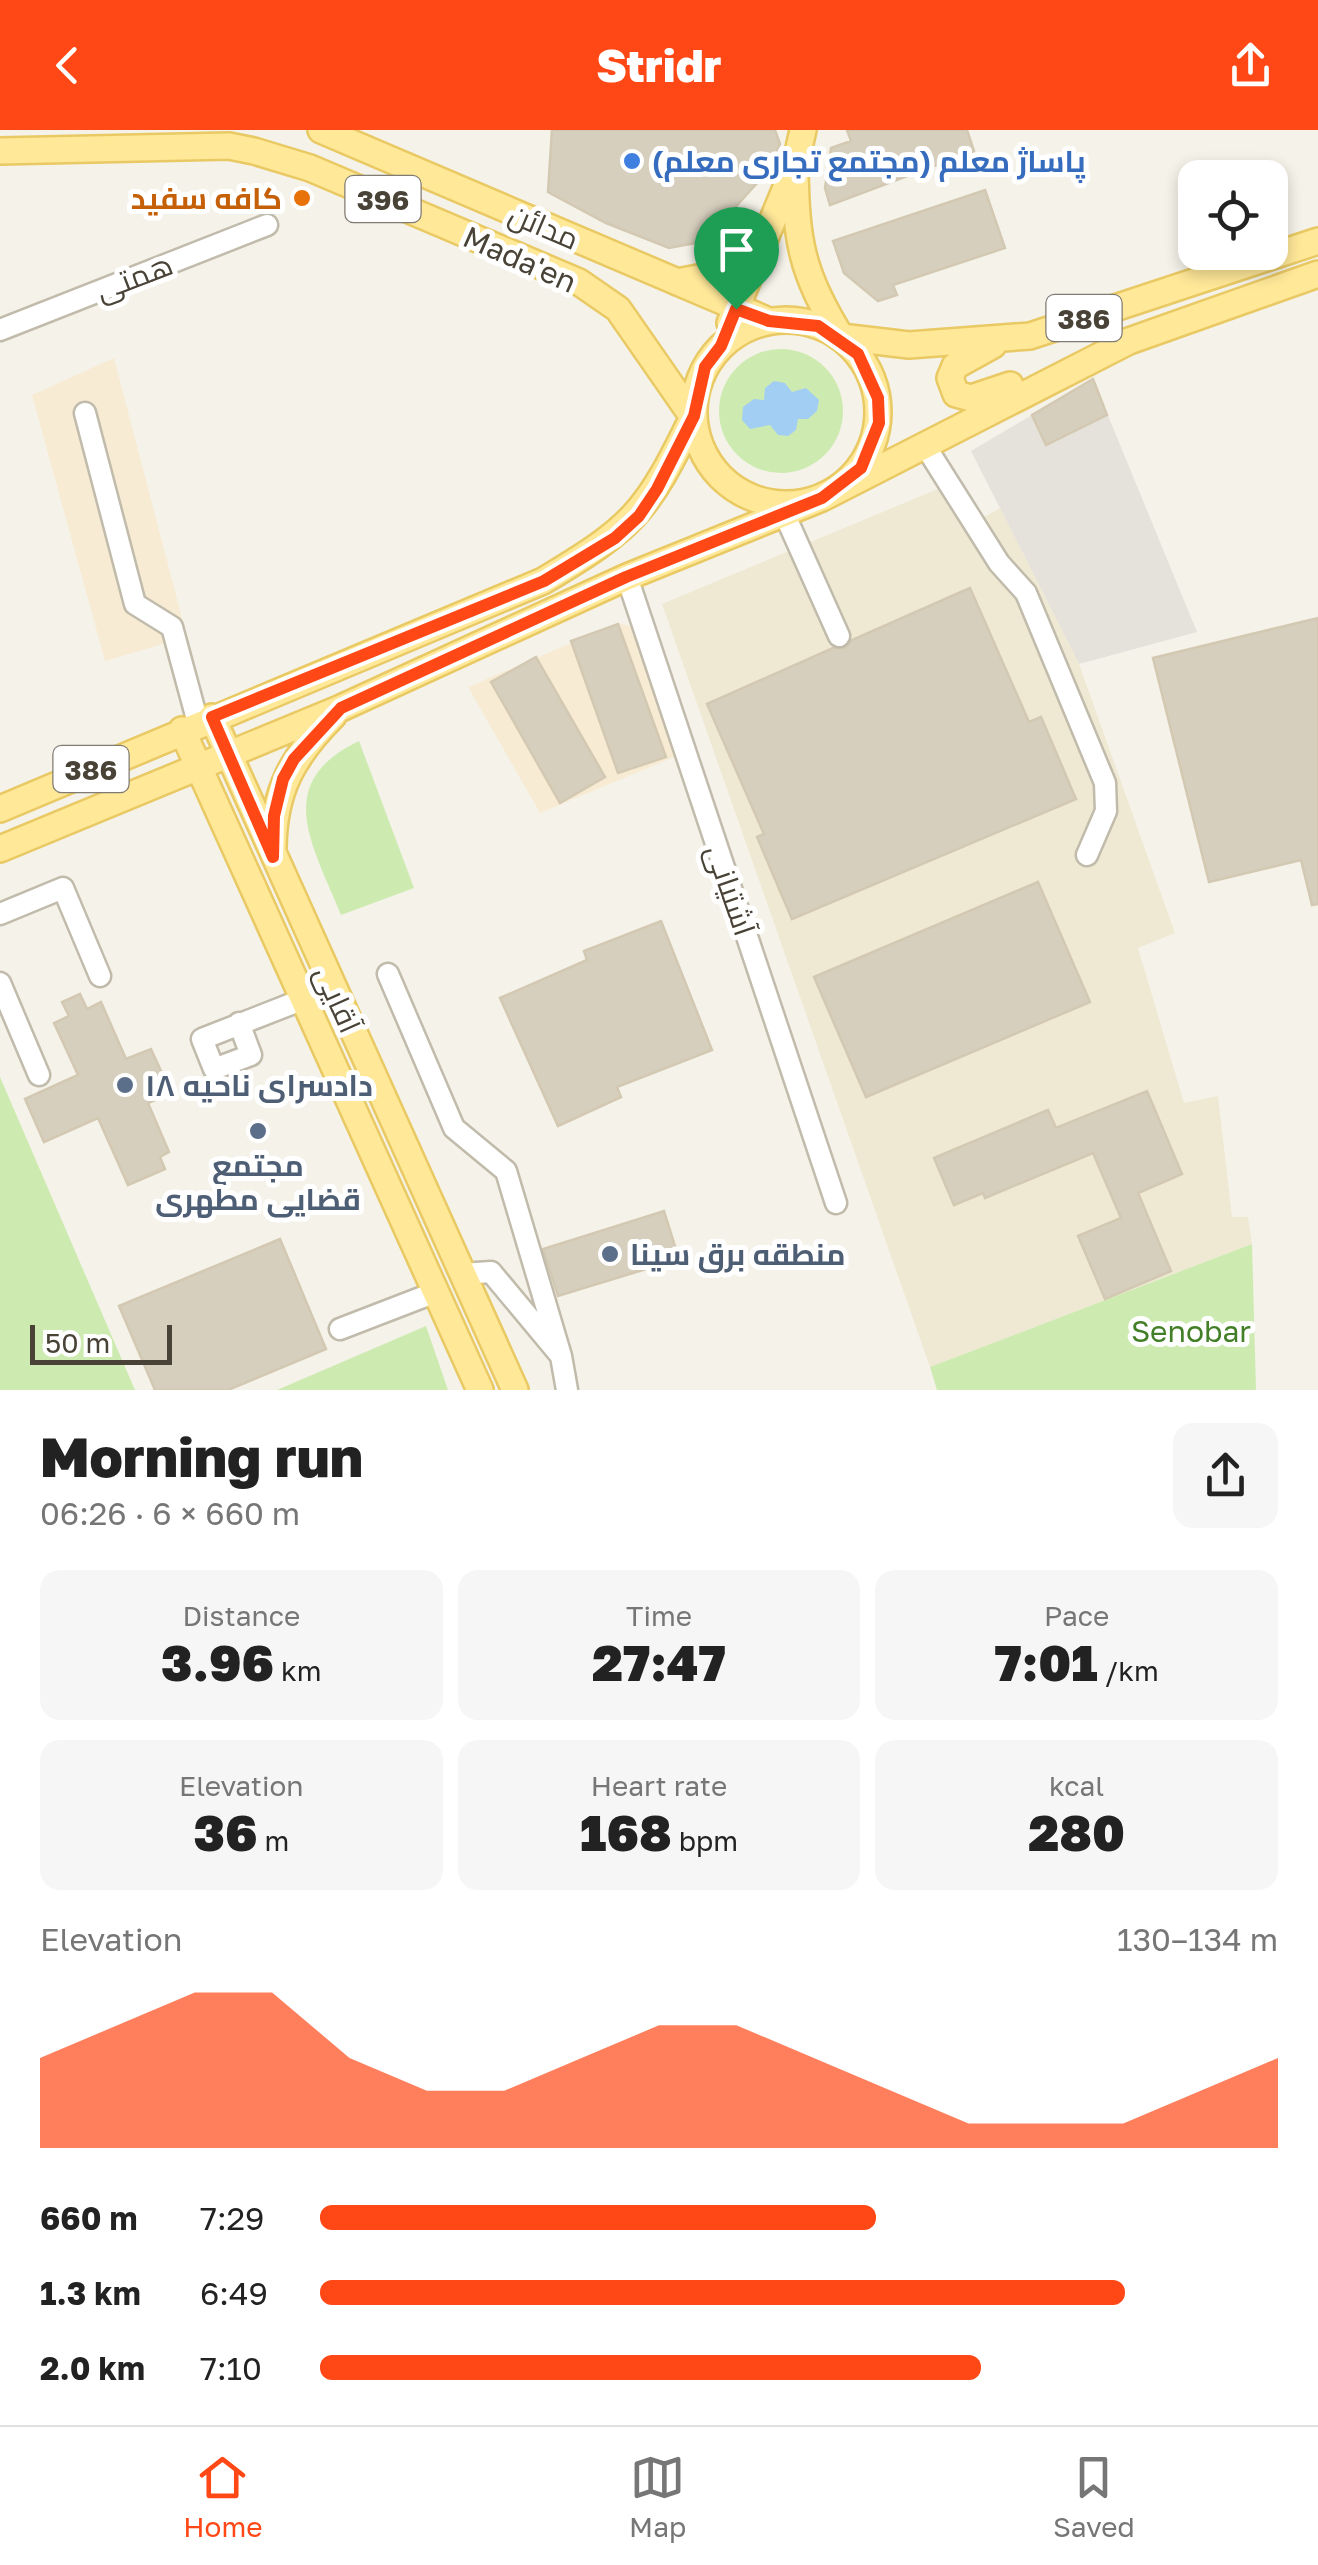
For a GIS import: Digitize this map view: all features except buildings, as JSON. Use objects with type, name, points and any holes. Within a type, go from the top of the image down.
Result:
[{"type":"main road","name":"مدائن","points":[[321,130],[769,321]]},
{"type":"main road","points":[[795,166],[796,237],[815,295],[840,337],[871,374],[879,423],[861,468],[822,498],[778,503],[737,490],[707,458],[694,416],[705,367],[721,346],[768,236],[795,166],[803,130]]},
{"type":"main road","name":"Mada'en","points":[[0,151],[229,146],[310,168],[579,282],[618,309],[694,416]]},
{"type":"main road","points":[[674,282],[714,275],[752,254],[768,236]]},
{"type":"main road","name":"386","points":[[840,337],[909,345],[1030,336],[1318,241]]},
{"type":"main road","name":"386","points":[[0,849],[341,708],[626,577],[822,498],[1128,341],[1318,274]]},
{"type":"main road","points":[[721,346],[743,330],[769,321],[794,320],[840,337]]},
{"type":"main road","points":[[1002,340],[955,366],[950,378],[956,394],[971,398],[1075,365]]},
{"type":"main road","name":"386","points":[[0,808],[544,581],[615,538],[639,516],[694,416]]},
{"type":"main road","points":[[273,857],[274,816],[283,779],[306,746],[341,708]]},
{"type":"main road","name":"آقایی","points":[[197,723],[228,753],[515,1390]]},
{"type":"main road","name":"آقایی","points":[[197,723],[198,766],[480,1390]]},
{"type":"main road","points":[[157,782],[186,788],[218,810]]},
{"type":"street","name":"همتی","points":[[0,330],[268,225]]},
{"type":"street","points":[[85,413],[135,604],[172,628],[197,723]]},
{"type":"street","points":[[924,444],[999,564],[1026,594],[1104,784],[1106,811],[1087,855]]},
{"type":"street","points":[[784,513],[838,636]]},
{"type":"street","name":"آشتیانی","points":[[626,577],[836,1203]]},
{"type":"street","points":[[0,914],[63,888],[100,976]]},
{"type":"street","points":[[388,974],[454,1128],[506,1171],[561,1356],[567,1390]]},
{"type":"street","points":[[0,983],[39,1075]]},
{"type":"street","points":[[238,1023],[304,999]]},
{"type":"street","points":[[462,1274],[492,1272],[561,1356]]},
{"type":"street","points":[[340,1329],[436,1292]]},
{"type":"shaded area","points":[[114,358],[194,664],[171,670],[163,644],[105,661],[32,395]]},
{"type":"shaded area","points":[[1093,379],[1197,632],[1079,664],[971,451]]},
{"type":"shaded area","points":[[957,481],[979,520],[1000,508],[1079,664],[1175,933],[1138,948],[1184,1103],[1218,1096],[1232,1217],[1248,1217],[1252,1244],[930,1367],[662,604]]},
{"type":"shaded area","points":[[618,623],[636,628],[679,755],[540,813],[468,687]]},
{"type":"green space","points":[[781,349],[805,353],[825,367],[839,387],[843,411],[839,435],[825,455],[805,469],[781,473],[757,469],[737,455],[723,435],[719,411],[723,387],[737,367],[757,353]]},
{"type":"green space","points":[[359,741],[414,888],[341,915],[311,840],[307,796],[315,776],[332,758]]},
{"type":"green space","points":[[0,1077],[135,1390],[0,1390]]},
{"type":"green space","name":"Senobar","points":[[1252,1244],[1256,1390],[937,1390],[930,1367]]},
{"type":"green space","points":[[426,1326],[448,1390],[277,1390]]},
{"type":"water","points":[[774,381],[785,383],[792,392],[806,388],[819,400],[817,411],[808,419],[798,419],[796,430],[788,436],[778,435],[770,425],[750,429],[742,420],[743,407],[754,399],[764,400],[765,388]]},
{"type":"place","name":"پاساژ معلم (مجتمع تجاری معلم)","points":[[632,161]]},
{"type":"place","name":"کافه سفید","points":[[302,198]]},
{"type":"place","name":"دادسرای ناحیه ۱۸","points":[[125,1085]]},
{"type":"place","name":"مجتمع قضایی مطهری","points":[[258,1131]]},
{"type":"place","name":"منطقه برق سینا","points":[[610,1254]]},
{"type":"route","points":[[736,309],[769,321],[794,320],[818,326],[840,337],[858,354],[871,374],[878,398],[879,423],[861,468],[844,485],[822,498],[626,577],[341,708],[316,732],[283,779],[274,816],[273,857],[212,717],[544,581],[615,538],[639,516],[657,489],[694,416],[696,391],[705,367],[721,346],[736,309]]}]
